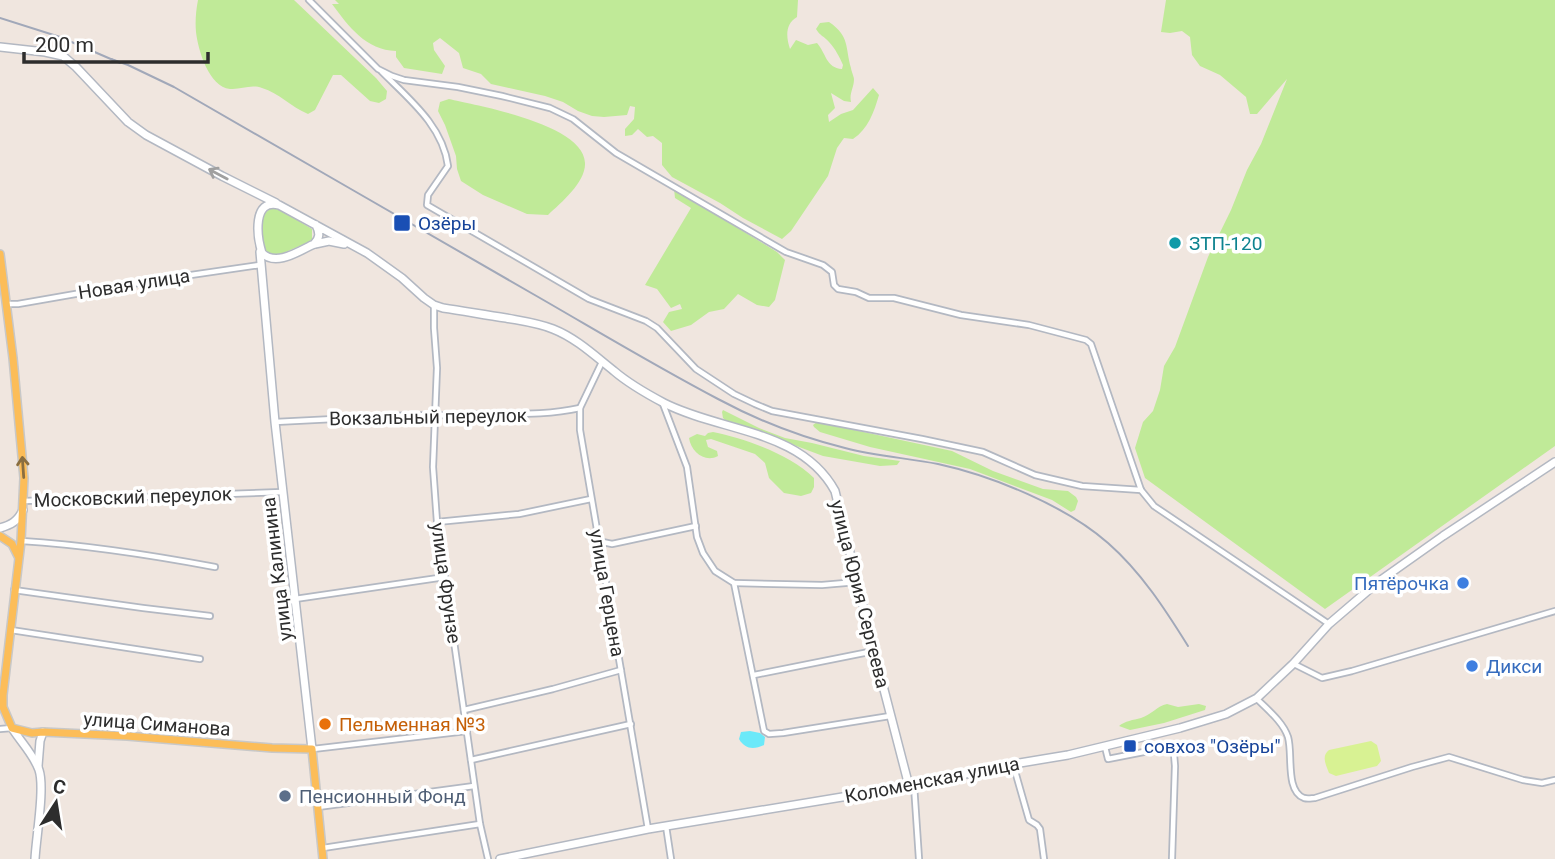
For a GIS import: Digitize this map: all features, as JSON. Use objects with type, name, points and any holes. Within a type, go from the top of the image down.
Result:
[{"type":"main road","points":[[0,254],[24,478],[21,541],[3,695],[3,707],[12,728]]},
{"type":"main road","points":[[0,536],[12,544],[18,560]]},
{"type":"main road","name":"улица Симанова","points":[[12,728],[32,733],[127,736],[312,749]]},
{"type":"main road","name":"улица Калинина","points":[[312,749],[323,859]]},
{"type":"street","points":[[309,0],[425,116],[441,139],[447,153],[448,166],[428,195],[427,205],[589,299],[646,321],[657,328],[696,369],[734,394],[772,411],[983,452],[1035,475],[1082,486],[1141,490]]},
{"type":"street","points":[[0,47],[63,56],[128,122],[222,176],[316,225],[319,233],[314,244]]},
{"type":"street","points":[[379,69],[404,80],[502,96],[562,113],[616,153],[786,252],[823,265],[832,272],[834,285],[838,289],[856,292],[869,298],[894,298],[961,315],[1029,325],[1086,340],[1091,344],[1141,490],[1154,506],[1329,624]]},
{"type":"street","points":[[279,205],[269,204],[261,209],[259,214],[260,248],[267,258],[279,259]]},
{"type":"street","name":"улица Юрия Сергеева","points":[[316,225],[354,245],[387,267],[434,305],[549,327],[574,340],[616,373],[663,402],[770,439],[813,462],[829,479],[835,491],[890,716],[912,786],[919,859]]},
{"type":"street","points":[[262,276],[266,266],[314,244],[329,241],[354,245]]},
{"type":"street","name":"улица Калинина","points":[[260,248],[275,422],[312,749]]},
{"type":"street","name":"Новая улица","points":[[7,304],[261,265]]},
{"type":"street","name":"улица Фрунзе","points":[[434,305],[437,368],[433,467],[437,522],[474,786],[488,859]]},
{"type":"street","name":"улица Герцена","points":[[602,361],[580,408],[580,430],[648,829]]},
{"type":"street","points":[[663,402],[687,467],[697,537],[708,563],[715,570],[734,583],[822,585],[857,582]]},
{"type":"street","name":"Вокзальный переулок","points":[[275,422],[413,415],[517,415],[580,408]]},
{"type":"street","name":"Коломенская улица","points":[[500,859],[648,829],[912,786],[1105,747],[1207,721],[1257,698],[1329,624],[1378,582],[1555,463]]},
{"type":"street","name":"Московский переулок","points":[[24,501],[284,492]]},
{"type":"street","points":[[437,522],[519,514],[591,499]]},
{"type":"street","points":[[0,528],[18,519],[24,501]]},
{"type":"street","points":[[598,541],[612,544],[696,526]]},
{"type":"street","points":[[21,541],[74,544],[215,567]]},
{"type":"street","points":[[295,599],[445,577]]},
{"type":"street","points":[[734,583],[764,731],[769,734],[783,733],[890,716]]},
{"type":"street","points":[[14,590],[210,616]]},
{"type":"street","points":[[1293,664],[1322,678],[1555,611]]},
{"type":"street","points":[[10,630],[200,659]]},
{"type":"street","points":[[754,675],[874,651]]},
{"type":"street","points":[[464,710],[621,670]]},
{"type":"street","points":[[1257,698],[1277,719],[1288,737],[1292,785],[1304,798],[1315,798],[1449,757],[1523,780],[1542,783],[1555,780]]},
{"type":"street","points":[[471,760],[631,724]]},
{"type":"street","points":[[12,728],[40,773],[35,859]]},
{"type":"street","name":"улица Симанова","points":[[0,729],[12,728]]},
{"type":"street","points":[[312,749],[467,731]]},
{"type":"street","points":[[38,767],[43,732]]},
{"type":"street","points":[[1105,747],[1108,759],[1172,749],[1175,766],[1172,859]]},
{"type":"street","points":[[1013,764],[1029,820],[1040,829],[1044,859]]},
{"type":"street","points":[[318,807],[474,786]]},
{"type":"street","points":[[322,848],[480,824]]},
{"type":"street","points":[[666,826],[671,859]]},
{"type":"green space","points":[[198,0],[294,0],[376,78],[387,91],[386,99],[379,103],[370,101],[341,75],[333,75],[315,110],[308,114],[262,88],[223,87],[211,75],[199,48],[196,32]]},
{"type":"green space","points":[[335,0],[798,0],[797,17],[790,23],[788,31],[790,49],[796,40],[808,45],[817,43],[829,63],[842,69],[843,65],[835,50],[816,29],[820,23],[829,22],[846,42],[854,79],[851,102],[831,93],[835,108],[828,115],[829,122],[853,110],[873,88],[879,95],[866,125],[853,139],[844,138],[837,148],[828,176],[791,231],[782,239],[672,177],[662,165],[662,143],[653,136],[647,137],[638,129],[632,135],[625,136],[625,129],[634,119],[635,107],[630,106],[627,115],[592,116],[545,96],[491,84],[481,74],[463,68],[459,53],[440,38],[433,43],[434,50],[445,66],[442,74],[404,68],[396,57],[396,51],[385,50],[359,36],[332,4],[339,4]]},
{"type":"green space","points":[[1166,0],[1555,0],[1555,446],[1325,609],[1145,478],[1135,448],[1143,422],[1153,411],[1164,366],[1175,347],[1208,257],[1261,144],[1287,79],[1257,114],[1250,114],[1246,97],[1220,75],[1200,66],[1192,55],[1190,37],[1182,31],[1161,32]]},
{"type":"green space","points":[[449,99],[528,119],[568,138],[580,149],[585,163],[577,185],[548,215],[527,214],[483,195],[461,181],[456,156],[438,111],[440,102]]},
{"type":"green space","points":[[674,189],[777,252],[785,260],[775,300],[769,307],[757,305],[738,294],[724,309],[709,312],[691,325],[671,331],[663,322],[669,312],[682,309],[680,304],[671,308],[657,289],[645,285],[691,208],[675,198]]},
{"type":"green space","points":[[277,208],[312,229],[312,239],[274,257],[265,252],[261,234],[262,221],[267,211]]},
{"type":"green space","points":[[723,410],[785,438],[864,456],[900,461],[897,465],[880,466],[823,456],[726,421],[723,418]]},
{"type":"green space","points":[[817,422],[952,451],[993,471],[1043,489],[1068,491],[1078,501],[1075,510],[1071,512],[1052,500],[970,469],[870,447],[820,432],[813,425]]},
{"type":"green space","points":[[713,432],[753,443],[793,462],[814,478],[811,493],[801,496],[784,493],[769,478],[765,463],[755,454],[711,439],[706,440],[708,447],[717,451],[718,456],[708,458],[699,455],[689,438]]},
{"type":"green space","points":[[1167,704],[1178,707],[1199,704],[1206,706],[1205,710],[1164,723],[1130,730],[1119,726],[1145,717]]},
{"type":"green space","points":[[1371,741],[1377,745],[1381,761],[1377,766],[1336,776],[1329,773],[1325,758],[1329,750]]},
{"type":"water","points":[[750,731],[765,737],[764,745],[750,748],[741,742],[741,732]]},
{"type":"railway","points":[[0,18],[60,37],[120,63]]},
{"type":"railway","points":[[111,59],[174,87],[648,361],[749,414],[828,444],[959,469],[1028,494],[1050,505],[1091,529],[1120,554],[1152,592],[1188,646]]},
{"type":"place","name":"Озёры","points":[[402,223]]},
{"type":"place","name":"ЗТП-120","points":[[1175,243]]},
{"type":"place","name":"Пятёрочка","points":[[1463,583]]},
{"type":"place","name":"Дикси","points":[[1472,666]]},
{"type":"place","name":"Пельменная №3","points":[[325,724]]},
{"type":"place","name":"совхоз \"Озёры\"","points":[[1130,746]]},
{"type":"place","name":"Пенсионный Фонд","points":[[285,796]]}]
